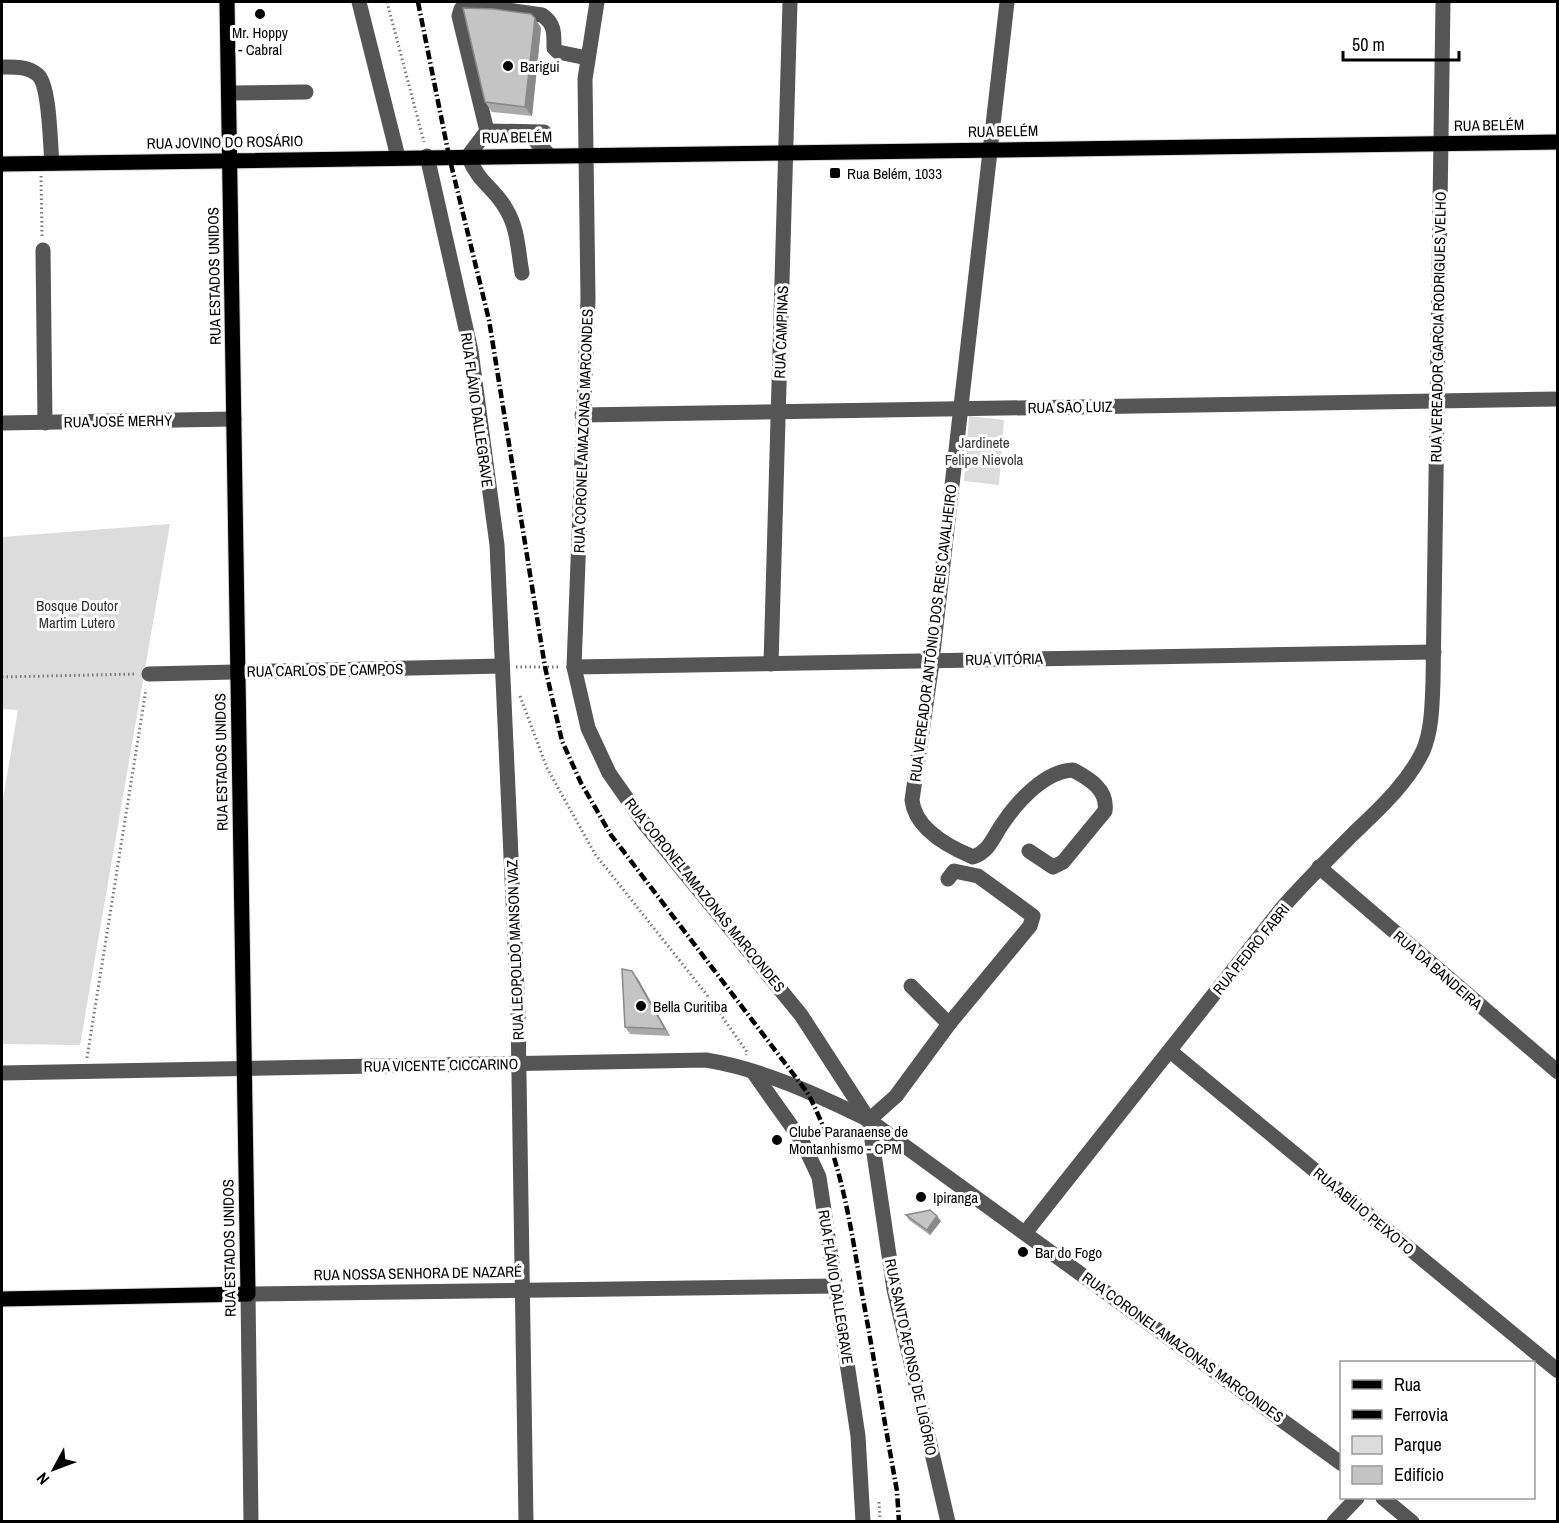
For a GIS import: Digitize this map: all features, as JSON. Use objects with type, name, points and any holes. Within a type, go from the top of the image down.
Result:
[{"type":"main road","name":"RUA ESTADOS UNIDOS","points":[[227,2],[248,1294]]},
{"type":"main road","name":"RUA BELÉM","points":[[449,156],[1557,142]]},
{"type":"main road","name":"RUA JOVINO DO ROSÁRIO","points":[[2,164],[449,156]]},
{"type":"main road","name":"RUA NOSSA SENHORA DE NAZARÉ","points":[[2,1299],[248,1294]]},
{"type":"street","points":[[359,2],[398,157]]},
{"type":"street","name":"RUA CORONEL AMAZONAS MARCONDES","points":[[597,2],[587,58],[588,299],[574,667],[588,728],[614,780],[644,823],[801,1015],[869,1120],[1340,1463]]},
{"type":"street","name":"RUA CAMPINAS","points":[[771,663],[790,2]]},
{"type":"street","name":"RUA VEREADOR ANTÔNIO DOS REIS CAVALHEIRO","points":[[1007,2],[932,661],[912,800],[918,821],[958,851],[973,857],[984,854],[1003,823],[1050,775],[1062,770],[1073,770],[1087,777],[1099,789],[1106,801],[1105,811],[1063,862],[1053,867],[1029,850]]},
{"type":"street","name":"RUA VEREADOR GARCIA RODRIGUES VELHO","points":[[1434,652],[1443,2]]},
{"type":"street","points":[[487,131],[459,16],[460,9],[467,4],[542,15],[551,21],[554,29],[554,48],[558,52],[587,58]]},
{"type":"street","points":[[2,67],[20,66],[38,75],[45,88],[47,163]]},
{"type":"street","points":[[229,93],[306,92]]},
{"type":"street","points":[[487,131],[544,132]]},
{"type":"street","points":[[487,131],[468,156],[478,178],[505,206],[514,224],[522,273]]},
{"type":"street","points":[[527,132],[548,154]]},
{"type":"street","name":"RUA FLÁVIO DALLEGRAVE","points":[[427,156],[471,351],[496,545],[502,666]]},
{"type":"street","points":[[42,250],[45,423]]},
{"type":"street","name":"RUA SÃO LUIZ","points":[[582,415],[1557,399]]},
{"type":"street","name":"RUA JOSÉ MERHY","points":[[2,423],[234,420]]},
{"type":"street","name":"RUA VITÓRIA","points":[[574,667],[1434,652]]},
{"type":"street","name":"RUA PEDRO FABRI","points":[[1025,1233],[1267,927],[1319,867],[1388,800],[1403,782],[1423,750],[1432,710],[1434,652]]},
{"type":"street","name":"RUA CARLOS DE CAMPOS","points":[[149,674],[502,666]]},
{"type":"street","name":"RUA LEOPOLDO MANSON VAZ","points":[[502,666],[519,1064],[526,1521]]},
{"type":"street","name":"RUA DA BANDEIRA","points":[[1319,867],[1557,1072]]},
{"type":"street","points":[[869,1120],[896,1096],[949,1024],[1030,926],[1032,916],[978,876],[964,871],[954,872],[948,879]]},
{"type":"street","points":[[911,986],[949,1024]]},
{"type":"street","name":"RUA ABÍLIO PEIXOTO","points":[[1170,1051],[1557,1371]]},
{"type":"street","name":"RUA VICENTE CICCARINO","points":[[2,1073],[706,1060],[753,1072],[839,1105],[869,1120]]},
{"type":"street","name":"RUA FLÁVIO DALLEGRAVE","points":[[753,1072],[802,1141],[819,1177],[858,1436],[863,1521]]},
{"type":"street","name":"RUA SANTO AFONSO DE LIGÓRIO","points":[[869,1120],[896,1299],[948,1521]]},
{"type":"street","name":"RUA NOSSA SENHORA DE NAZARÉ","points":[[248,1294],[835,1286]]},
{"type":"street","name":"RUA ESTADOS UNIDOS","points":[[248,1294],[251,1521]]},
{"type":"street","points":[[1334,1521],[1355,1499]]},
{"type":"street","points":[[1385,1499],[1412,1521]]},
{"type":"path","points":[[387,2],[423,140]]},
{"type":"path","points":[[42,250],[47,163]]},
{"type":"path","points":[[502,666],[545,667]]},
{"type":"path","points":[[2,676],[149,674],[92,1038]]},
{"type":"path","points":[[518,694],[547,768],[596,855],[707,995],[747,1052]]},
{"type":"green space","name":"Jardinete Felipe Nievola","points":[[969,416],[1004,420],[999,485],[964,481]]},
{"type":"green space","name":"Bosque Doutor Martim Lutero","points":[[170,524],[80,1045],[2,1044],[2,806],[18,710],[2,709],[2,537]]},
{"type":"building","name":"Barigui","points":[[463,8],[531,14],[535,18],[525,107],[485,102]]},
{"type":"building","name":"Bella Curitiba","points":[[622,969],[632,971],[665,1029],[625,1027]]},
{"type":"building","points":[[930,1210],[937,1216],[927,1230],[906,1215]]},
{"type":"railway","points":[[418,2],[449,156],[489,320],[545,667],[562,741],[581,783],[611,835],[807,1092],[819,1116],[836,1165],[848,1215],[897,1491],[899,1522]]},
{"type":"place","name":"Mr. Hoppy - Cabral","points":[[260,14]]},
{"type":"place","name":"Barigui","points":[[508,66]]},
{"type":"place","name":"Rua Belém, 1033","points":[[835,173]]},
{"type":"place","name":"Bella Curitiba","points":[[641,1006]]},
{"type":"place","name":"Clube Paranaense de Montanhismo - CPM","points":[[777,1140]]},
{"type":"place","name":"Ipiranga","points":[[921,1197]]},
{"type":"place","name":"Bar do Fogo","points":[[1023,1252]]}]
